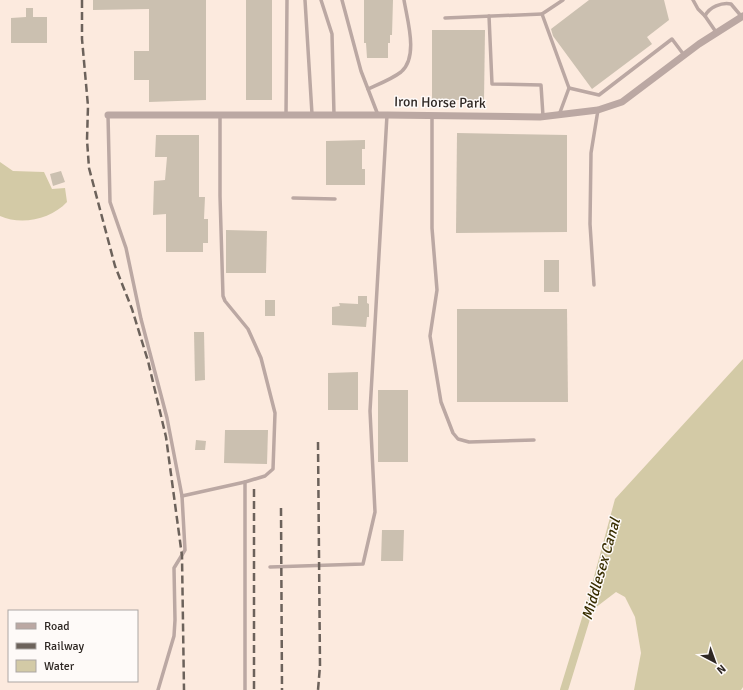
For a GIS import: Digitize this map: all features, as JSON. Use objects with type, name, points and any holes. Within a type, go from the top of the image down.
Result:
[{"type":"street","name":"Iron Horse Park","points":[[108,115],[559,116],[598,110],[622,102],[716,32],[743,17]]},
{"type":"lane","points":[[286,116],[287,0]]},
{"type":"lane","points":[[305,0],[312,116]]},
{"type":"lane","points":[[321,0],[332,34],[334,116]]},
{"type":"lane","points":[[342,0],[368,89],[378,115]]},
{"type":"lane","points":[[368,89],[402,72],[407,65],[412,44],[404,0]]},
{"type":"lane","points":[[445,18],[542,14],[563,0]]},
{"type":"lane","points":[[693,0],[716,32]]},
{"type":"lane","points":[[705,16],[707,11],[726,3],[735,7],[743,17]]},
{"type":"lane","points":[[542,14],[569,88],[559,116]]},
{"type":"lane","points":[[489,16],[492,84],[541,85],[543,116]]},
{"type":"lane","points":[[569,88],[599,95],[672,39],[684,55]]},
{"type":"lane","points":[[594,285],[590,224],[591,160],[593,138],[598,120],[598,110]]},
{"type":"lane","points":[[108,115],[110,202],[126,248],[141,319],[167,418],[182,496],[185,550],[174,568],[174,636],[158,690]]},
{"type":"lane","points":[[182,496],[245,482],[265,476],[273,469],[275,413],[261,358],[248,329],[228,306],[223,296],[220,196],[220,115]]},
{"type":"lane","points":[[270,566],[363,564],[375,512],[370,410],[387,115]]},
{"type":"lane","points":[[432,115],[432,228],[437,290],[430,336],[441,402],[453,433],[458,439],[469,442],[534,440]]},
{"type":"lane","points":[[293,198],[335,199]]},
{"type":"lane","points":[[245,482],[245,690]]},
{"type":"water","points":[[0,162],[13,171],[44,172],[52,189],[65,188],[67,202],[53,213],[36,219],[18,220],[0,216]]},
{"type":"water","points":[[743,359],[743,687],[741,690],[634,690],[641,653],[635,617],[625,597],[616,592],[595,608],[590,608],[588,599],[615,499]]},
{"type":"building","points":[[93,0],[206,0],[206,100],[149,102],[149,80],[134,80],[134,51],[149,51],[149,9],[93,10]]},
{"type":"building","points":[[246,0],[272,0],[272,100],[246,100]]},
{"type":"building","points":[[364,0],[393,0],[392,35],[390,35],[390,43],[388,43],[388,58],[367,58],[366,43],[364,43]]},
{"type":"building","points":[[589,0],[664,0],[669,20],[647,37],[652,44],[592,89],[553,36],[551,29]]},
{"type":"building","points":[[26,8],[33,8],[33,17],[47,17],[47,43],[11,43],[11,18],[26,17]]},
{"type":"building","points":[[432,30],[485,30],[484,100],[432,100]]},
{"type":"building","points":[[457,133],[567,135],[567,232],[456,233]]},
{"type":"building","points":[[156,135],[199,135],[199,197],[205,197],[204,219],[208,219],[208,243],[203,243],[203,252],[166,252],[166,214],[153,215],[154,181],[165,180],[167,157],[155,157]]},
{"type":"building","points":[[365,140],[365,149],[362,149],[362,169],[365,169],[365,185],[326,185],[326,141]]},
{"type":"building","points":[[61,171],[65,182],[53,186],[50,174]]},
{"type":"building","points":[[226,230],[267,231],[266,273],[226,273]]},
{"type":"building","points":[[544,260],[559,260],[559,292],[544,292]]},
{"type":"building","points":[[358,296],[367,296],[367,303],[369,304],[369,317],[367,317],[366,327],[332,325],[332,307],[340,306],[339,303],[358,304]]},
{"type":"building","points":[[265,300],[275,300],[275,316],[265,316]]},
{"type":"building","points":[[457,309],[567,309],[568,402],[457,402]]},
{"type":"building","points":[[194,332],[204,332],[205,380],[195,381]]},
{"type":"building","points":[[358,372],[358,410],[328,410],[328,373]]},
{"type":"building","points":[[378,390],[408,390],[408,462],[378,462]]},
{"type":"building","points":[[225,430],[268,430],[267,464],[224,463]]},
{"type":"building","points":[[196,440],[206,441],[205,450],[195,450]]},
{"type":"building","points":[[382,530],[404,530],[403,561],[381,561]]},
{"type":"waterway","name":"Middlesex Canal","points":[[564,690],[592,599]]},
{"type":"railway","points":[[82,0],[82,39],[88,106],[87,140],[89,168],[115,266],[132,309],[148,361],[166,437],[182,556],[184,690]]},
{"type":"railway","points":[[318,442],[320,666],[318,690]]},
{"type":"railway","points":[[254,489],[254,690]]},
{"type":"railway","points":[[281,508],[282,690]]}]
